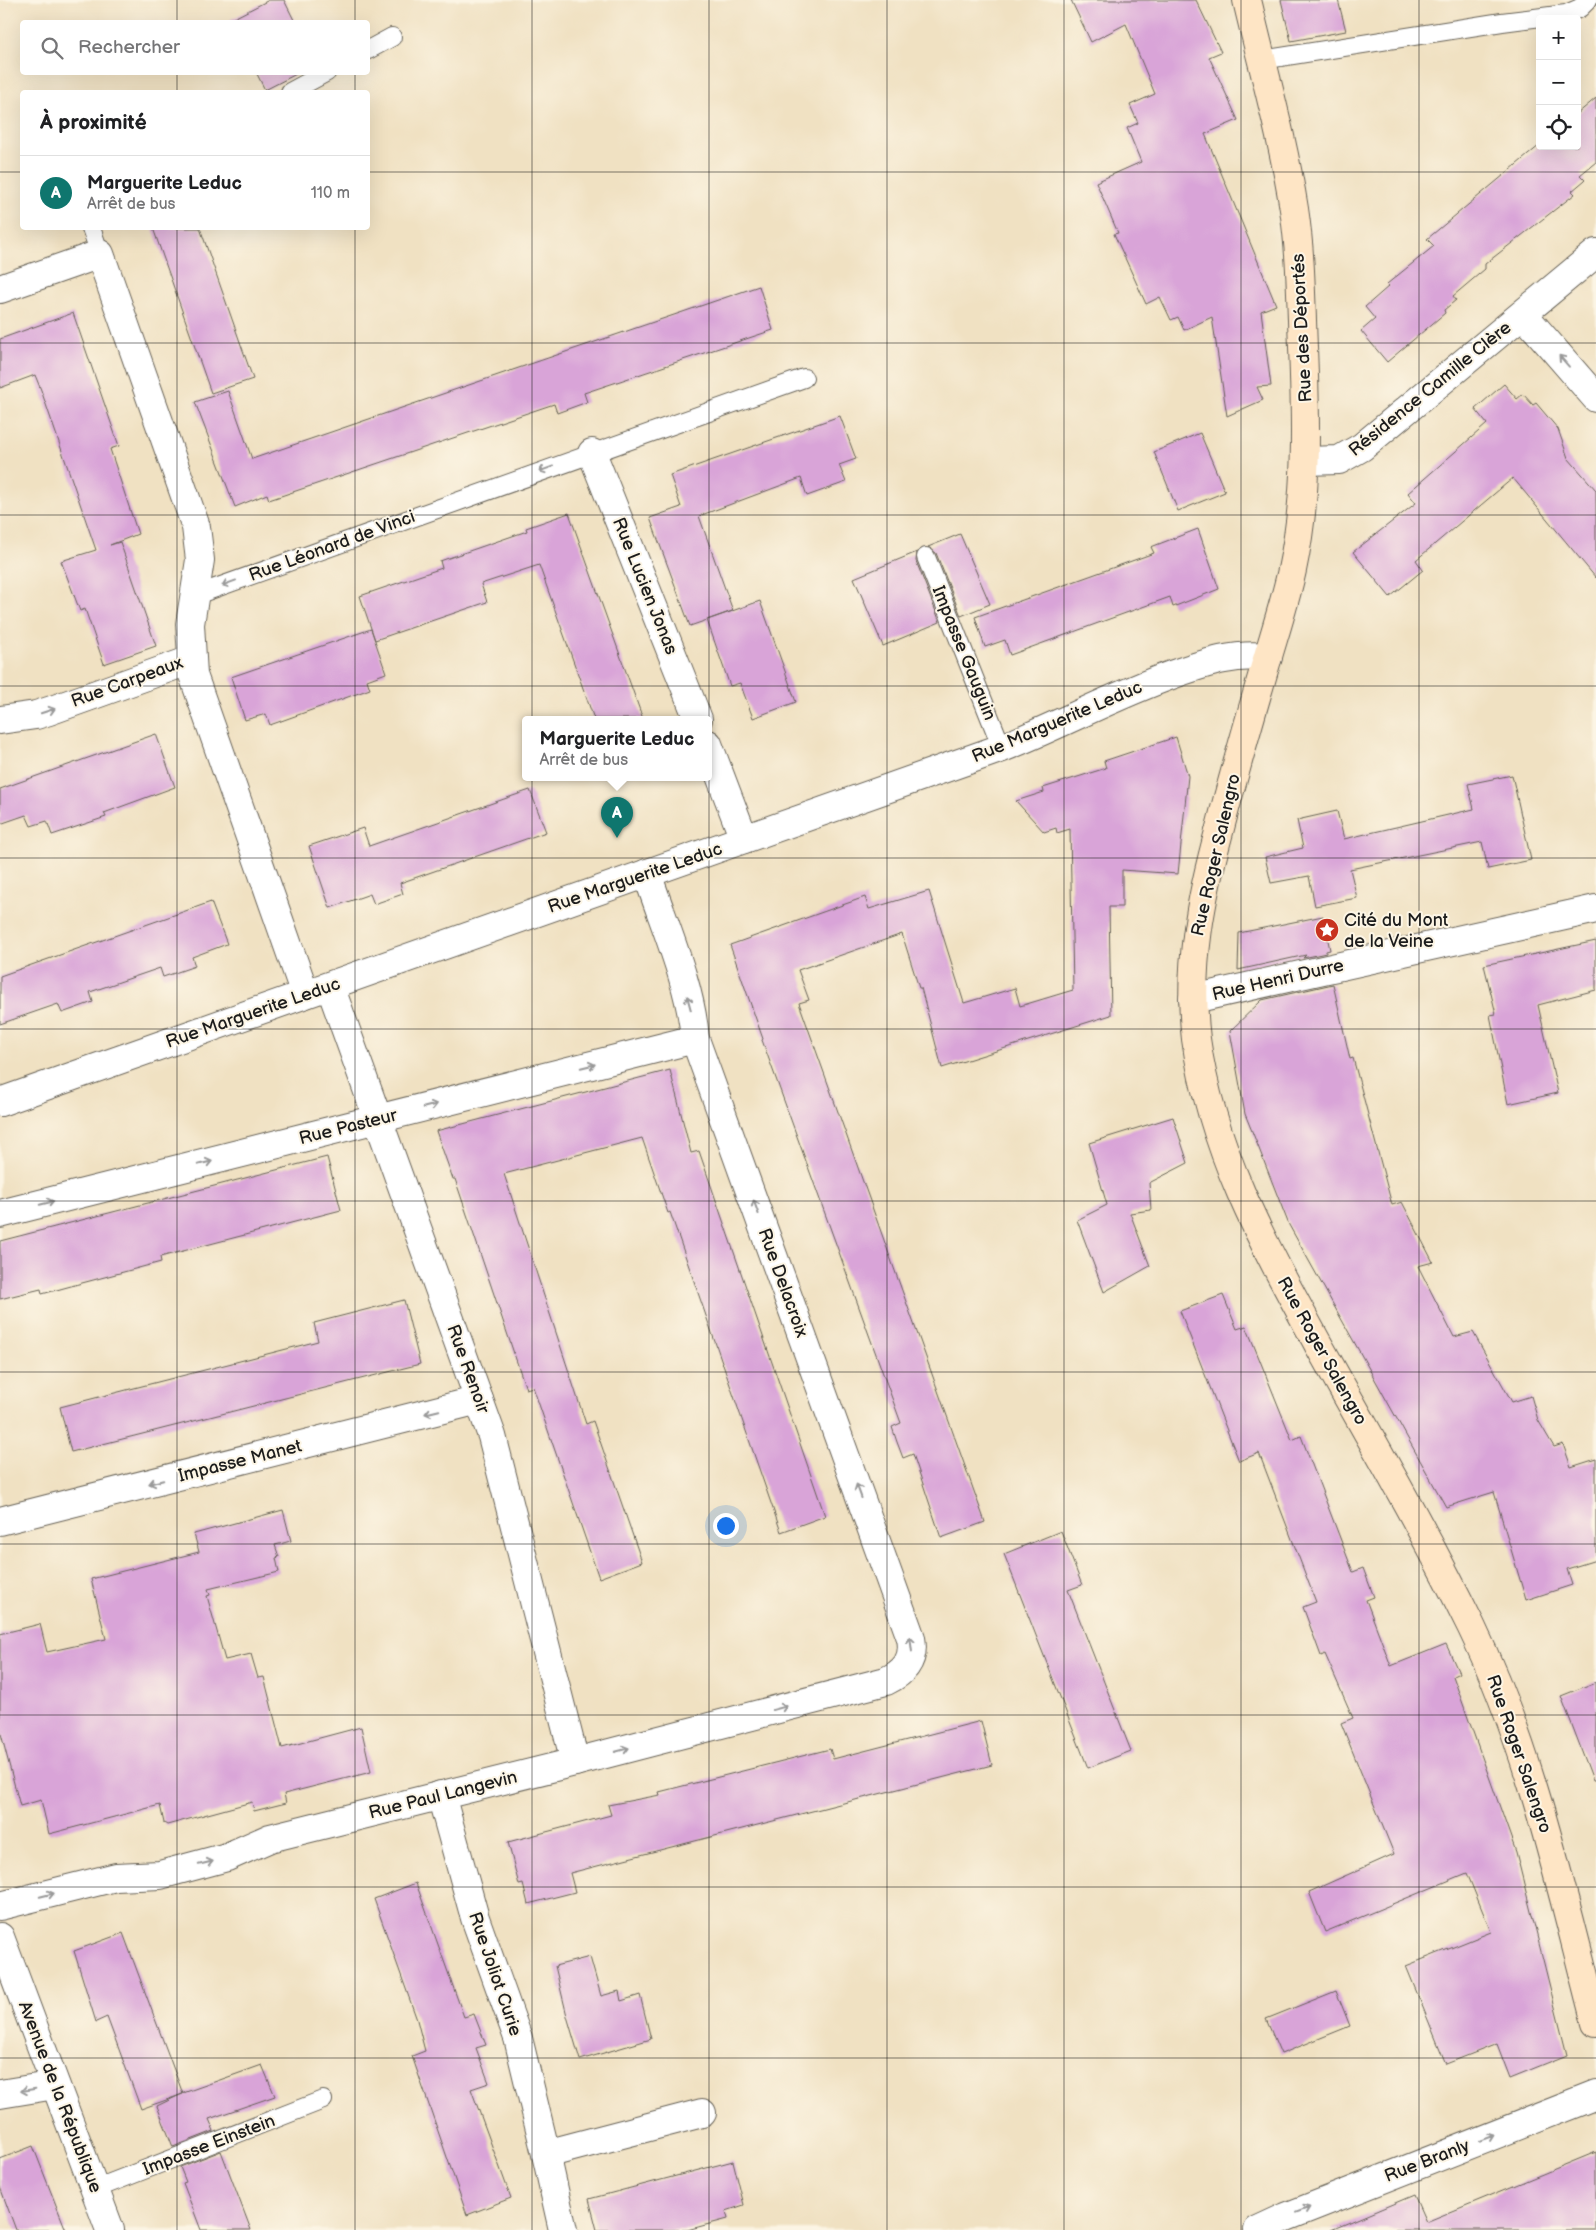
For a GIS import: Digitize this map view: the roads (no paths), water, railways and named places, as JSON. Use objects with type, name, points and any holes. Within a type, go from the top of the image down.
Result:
[{"type":"street","name":"Rue des Déportés","points":[[1247,0],[1284,160],[1295,222],[1301,297],[1306,461],[1304,496],[1293,563],[1268,657]]},
{"type":"street","name":"Résidence Camille Clère","points":[[1306,461],[1339,460],[1350,455],[1596,253]]},
{"type":"street","points":[[0,289],[100,254],[196,527],[200,560],[196,595]]},
{"type":"street","name":"Résidence Camille Clère","points":[[1524,314],[1596,398]]},
{"type":"street","name":"Rue Lucien Jonas","points":[[592,453],[697,716]]},
{"type":"street","name":"Rue Carpeaux","points":[[0,720],[42,713],[191,660],[190,624],[196,595]]},
{"type":"street","name":"Rue Marguerite Leduc","points":[[0,1102],[1002,748],[1129,691],[1196,666],[1235,656],[1268,657]]},
{"type":"street","name":"Rue Roger Salengro","points":[[1268,657],[1238,758],[1206,883],[1194,953],[1193,999],[1195,1030],[1203,1082],[1222,1147],[1250,1217],[1467,1619],[1509,1712],[1544,1823],[1596,2023]]},
{"type":"street","points":[[191,660],[197,688],[317,990]]},
{"type":"street","points":[[712,755],[744,839]]},
{"type":"street","name":"Rue Delacroix","points":[[647,873],[687,992],[694,1019],[695,1039],[911,1638],[913,1648],[909,1664],[886,1681]]},
{"type":"street","name":"Rue Henri Durre","points":[[1193,999],[1596,910]]},
{"type":"street","name":"Rue Renoir","points":[[317,990],[377,1120],[492,1436],[575,1762]]},
{"type":"street","name":"Rue Pasteur","points":[[0,1214],[695,1039]]},
{"type":"street","name":"Impasse Manet","points":[[0,1521],[479,1400]]},
{"type":"street","name":"Rue Paul Langevin","points":[[0,1906],[116,1877],[160,1875],[227,1857],[270,1838],[575,1762],[886,1681]]},
{"type":"street","name":"Rue Joliot Curie","points":[[441,1795],[475,1918],[518,2038],[563,2230]]},
{"type":"street","name":"Avenue de la République","points":[[0,1937],[110,2230]]},
{"type":"street","points":[[0,2094],[55,2085]]},
{"type":"street","name":"Rue Branly","points":[[1258,2230],[1286,2217],[1596,2095]]},
{"type":"street","points":[[546,2154],[702,2113]]},
{"type":"lane","points":[[1261,60],[1502,22],[1566,14],[1580,8],[1588,0]]},
{"type":"lane","points":[[370,49],[392,37]]},
{"type":"lane","points":[[294,90],[321,75]]},
{"type":"lane","points":[[93,230],[100,254]]},
{"type":"lane","name":"Rue Léonard de Vinci","points":[[196,595],[804,378]]},
{"type":"lane","name":"Impasse Gauguin","points":[[926,557],[1002,748]]},
{"type":"lane","name":"Impasse Einstein","points":[[95,2189],[323,2100]]},
{"type":"place","name":"Marguerite Leduc","points":[[617,838]]},
{"type":"place","name":"Cité du Mont de la Veine","points":[[1327,930]]}]
